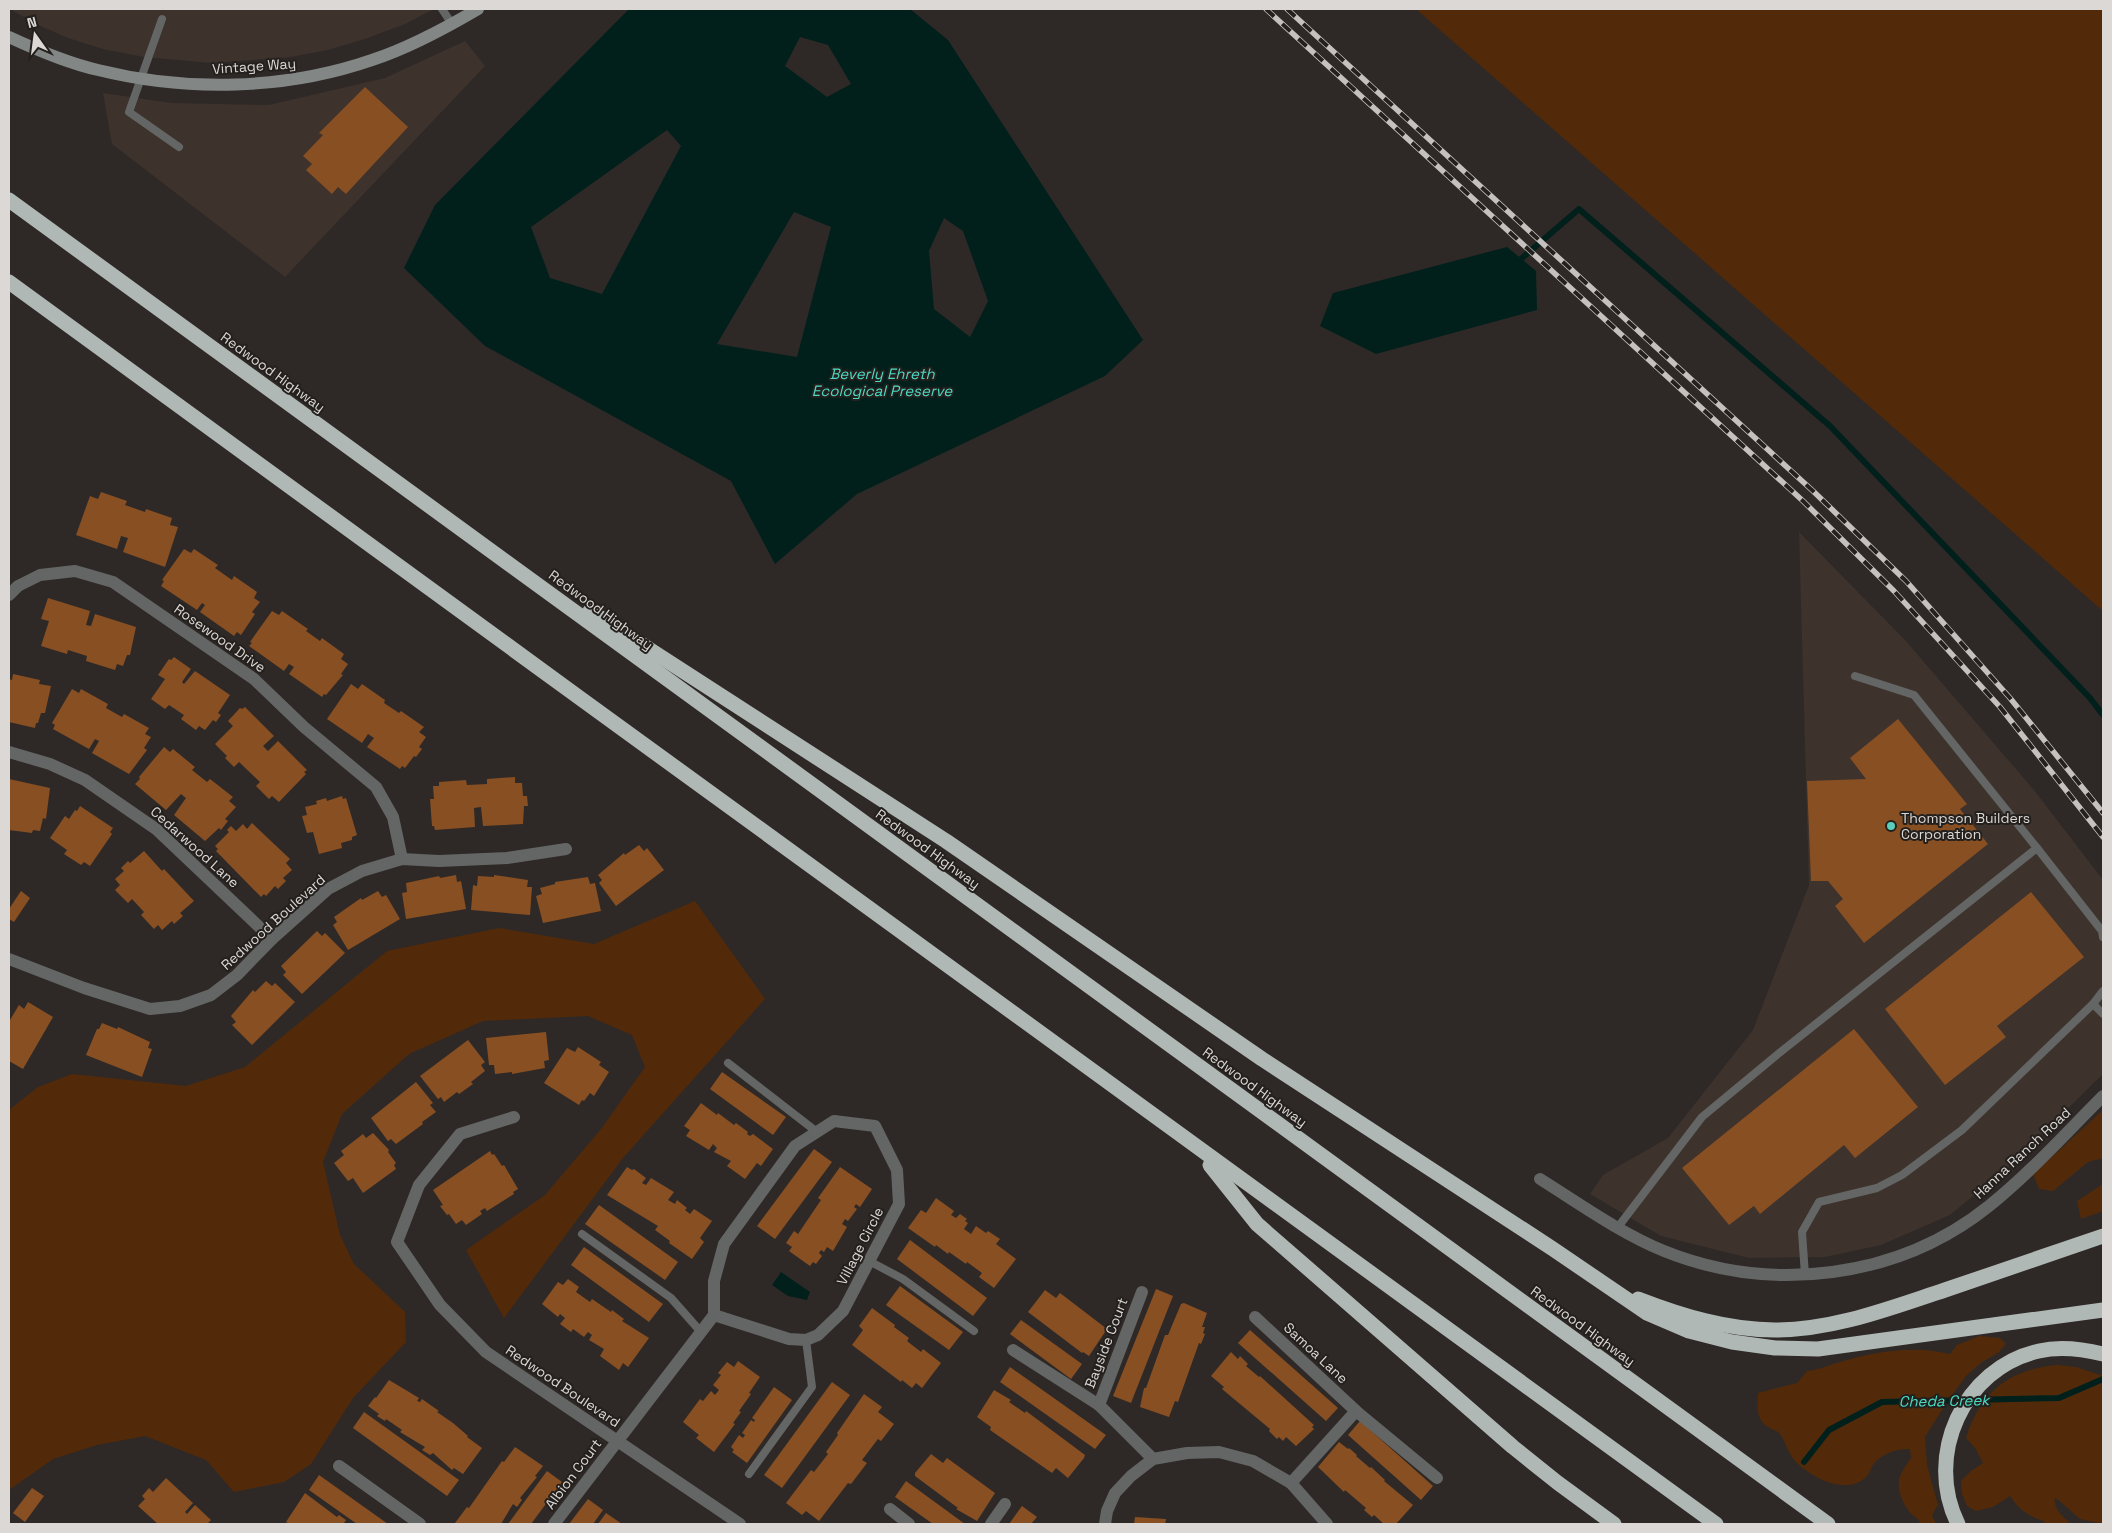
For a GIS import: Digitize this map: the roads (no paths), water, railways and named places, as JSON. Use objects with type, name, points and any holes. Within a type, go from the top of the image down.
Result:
[{"type":"highway","name":"Redwood Highway","points":[[9,200],[1828,1524]]},
{"type":"highway","points":[[9,282],[841,887],[1198,1150],[1716,1524]]},
{"type":"highway","points":[[455,524],[946,841],[1262,1059],[1610,1287],[1641,1310],[1668,1324],[1710,1337],[1775,1348],[1818,1349],[2103,1310]]},
{"type":"highway","points":[[1198,1150],[1256,1224],[1514,1447],[1558,1483],[1614,1524]]},
{"type":"highway","points":[[1610,1287],[1658,1307],[1713,1323],[1754,1329],[1808,1328],[1845,1321],[1886,1309],[2103,1236]]},
{"type":"highway","points":[[1958,1524],[1949,1503],[1944,1473],[1948,1444],[1957,1418],[1972,1394],[1982,1383],[2008,1363],[2023,1356],[2055,1348],[2071,1348],[2103,1354]]},
{"type":"street","name":"Vintage Way","points":[[9,37],[97,70],[140,79],[211,85],[250,84],[294,79],[372,60],[414,43],[478,9]]},
{"type":"street","name":"Vintage Way","points":[[9,32],[24,44]]},
{"type":"street","name":"Rosewood Drive","points":[[9,595],[18,586],[40,574],[75,571],[113,582],[254,679],[304,727],[376,787],[393,817],[402,858]]},
{"type":"street","name":"Cedarwood Lane","points":[[9,752],[50,764],[85,780],[156,829],[272,939]]},
{"type":"street","name":"Redwood Boulevard","points":[[10,963],[150,1009],[180,1006],[211,995],[237,975],[272,939],[328,889],[362,871],[402,858],[439,861],[507,858],[566,849]]},
{"type":"street","name":"Hanna Ranch Road","points":[[1540,1179],[1618,1227],[1663,1251],[1700,1263],[1742,1273],[1804,1275],[1848,1271],[1895,1259],[1941,1238],[1988,1206],[2103,1096]]},
{"type":"street","name":"Redwood Boulevard","points":[[514,1117],[460,1134],[419,1185],[397,1242],[440,1305],[486,1352],[740,1524]]},
{"type":"street","name":"Village Circle","points":[[714,1314],[714,1281],[724,1244],[795,1146],[834,1121],[875,1126],[897,1170],[899,1204],[843,1311],[818,1335],[806,1340]]},
{"type":"street","name":"Bayside Court","points":[[1099,1405],[1142,1292]]},
{"type":"street","points":[[616,1441],[714,1314],[789,1338],[806,1340]]},
{"type":"street","name":"Samoa Lane","points":[[1255,1317],[1356,1411],[1437,1478]]},
{"type":"street","name":"Bayside Court","points":[[1013,1350],[1099,1405],[1153,1459]]},
{"type":"street","points":[[1291,1483],[1356,1411]]},
{"type":"street","name":"Albion Court","points":[[554,1524],[616,1441]]},
{"type":"street","points":[[1105,1524],[1107,1511],[1115,1493],[1131,1476],[1153,1459],[1187,1453],[1219,1452],[1253,1461],[1291,1483],[1327,1524]]},
{"type":"street","points":[[339,1466],[420,1524]]},
{"type":"street","points":[[991,1524],[1005,1504]]},
{"type":"street","points":[[890,1509],[909,1524]]},
{"type":"lane","points":[[442,9],[452,24]]},
{"type":"lane","points":[[162,19],[128,112],[179,147]]},
{"type":"lane","points":[[1855,676],[1914,695],[2102,931],[2103,937]]},
{"type":"lane","points":[[1618,1227],[1702,1117],[1778,1054],[2037,848]]},
{"type":"lane","points":[[1804,1275],[1802,1232],[1819,1202],[1877,1188],[1902,1175],[1962,1130],[2093,1004],[2103,991]]},
{"type":"lane","points":[[2093,1004],[2103,1014]]},
{"type":"lane","points":[[728,1063],[817,1132]]},
{"type":"lane","points":[[582,1234],[671,1298],[701,1332]]},
{"type":"lane","points":[[869,1261],[903,1279],[974,1330]]},
{"type":"lane","points":[[749,1474],[812,1387],[806,1340]]},
{"type":"water","name":"Beverly Ehreth Ecological Preserve","points":[[629,9],[910,9],[948,40],[1143,340],[1105,376],[857,494],[775,564],[731,481],[485,346],[404,268],[435,205]],"holes":[[[800,37],[828,45],[851,84],[827,97],[785,66]],[[667,130],[681,146],[602,294],[550,278],[531,227]],[[794,212],[831,227],[797,357],[717,344]],[[944,218],[963,231],[988,301],[970,337],[934,309],[929,251]]]},
{"type":"water","points":[[1507,247],[1536,271],[1537,310],[1376,354],[1320,326],[1333,293]]},
{"type":"water","points":[[781,1272],[810,1292],[807,1300],[788,1296],[772,1285]]},
{"type":"waterway","points":[[1521,259],[1579,209],[1830,426],[2090,698],[2103,715]]},
{"type":"waterway","name":"Cheda Creek","points":[[1804,1462],[1829,1430],[1882,1402],[2059,1398],[2103,1379]]},
{"type":"railway","points":[[1266,9],[1803,501],[1894,591],[2000,707],[2103,837]]},
{"type":"railway","points":[[1287,9],[1813,491],[1906,581],[2010,698],[2103,813]]},
{"type":"place","name":"Thompson Builders Corporation","points":[[1891,826]]}]
